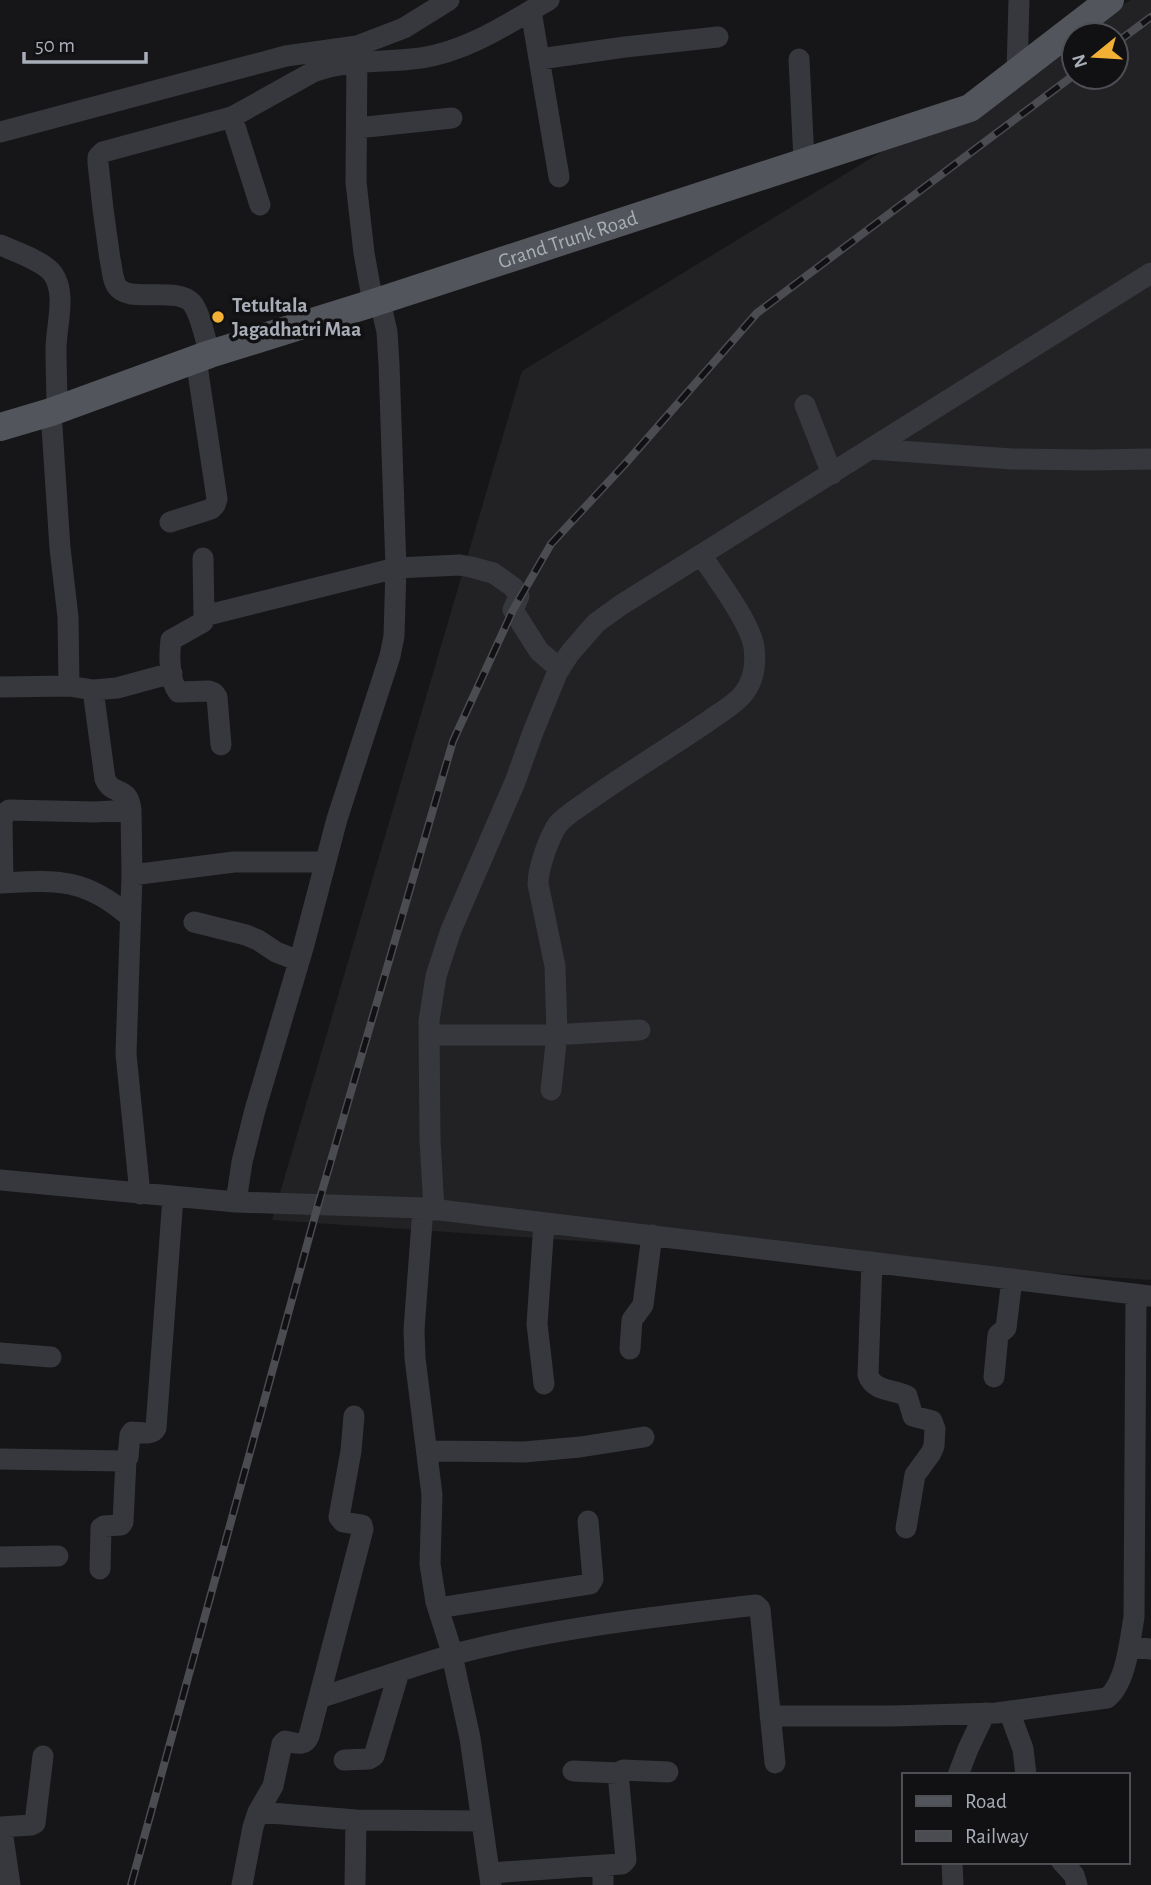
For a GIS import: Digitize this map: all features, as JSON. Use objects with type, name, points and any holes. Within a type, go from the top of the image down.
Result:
[{"type":"main road","name":"Grand Trunk Road","points":[[0,427],[203,356],[377,302],[970,108],[1110,0]]},
{"type":"street","points":[[170,522],[211,509],[217,499],[197,314],[187,299],[121,292],[116,286],[107,242],[98,157],[103,152],[232,117],[313,72],[337,65],[357,55],[449,0]]},
{"type":"street","points":[[1017,72],[1019,0]]},
{"type":"street","points":[[0,132],[286,56],[422,58],[447,52],[508,25],[540,6]]},
{"type":"street","points":[[540,6],[540,59],[559,177]]},
{"type":"street","points":[[540,59],[718,37]]},
{"type":"street","points":[[236,1202],[242,1162],[255,1110],[325,862],[394,636],[396,568],[387,332],[364,253],[358,196],[357,55]]},
{"type":"street","points":[[799,59],[804,162]]},
{"type":"street","points":[[232,117],[260,205]]},
{"type":"street","points":[[356,128],[452,118]]},
{"type":"street","points":[[0,245],[45,266],[57,284],[60,311],[54,410],[60,548],[68,617],[69,686]]},
{"type":"street","points":[[618,1773],[626,1860],[622,1864],[604,1875],[490,1879],[470,1738],[430,1564],[432,1495],[415,1358],[414,1330],[429,1209],[429,1021],[433,988],[451,930],[505,807],[550,689],[570,653],[596,623],[1151,273]]},
{"type":"street","points":[[805,405],[832,474]]},
{"type":"street","points":[[871,449],[1012,459],[1151,458]]},
{"type":"street","points":[[551,1090],[557,1034],[555,966],[538,884],[541,865],[554,831],[564,818],[731,706],[743,696],[750,685],[755,663],[754,645],[748,628],[702,556]]},
{"type":"street","points":[[203,558],[203,622],[171,640],[172,673],[174,688],[178,692],[214,693],[221,745]]},
{"type":"street","points":[[204,616],[396,568],[460,565],[493,573],[513,587],[519,596],[513,610],[539,650],[560,668]]},
{"type":"street","points":[[0,687],[69,686],[93,690],[117,688],[172,673]]},
{"type":"street","points":[[93,690],[105,779],[112,788],[126,794],[131,810],[132,875],[126,1054],[139,1194]]},
{"type":"street","points":[[129,916],[114,902],[80,885],[52,881],[1,883],[2,821],[9,810],[131,810]]},
{"type":"street","points":[[132,875],[234,862],[325,862]]},
{"type":"street","points":[[194,922],[246,935],[299,961]]},
{"type":"street","points":[[429,1035],[640,1030]]},
{"type":"street","points":[[0,1180],[236,1202],[429,1209],[1144,1295],[1143,1494],[1134,1617],[1129,1647],[1118,1685],[1112,1694],[1107,1698],[985,1713],[770,1716]]},
{"type":"street","points":[[100,1569],[101,1528],[121,1525],[123,1522],[130,1435],[132,1432],[151,1433],[156,1428],[173,1197]]},
{"type":"street","points":[[544,1223],[537,1324],[544,1384]]},
{"type":"street","points":[[630,1349],[632,1320],[643,1305],[652,1236]]},
{"type":"street","points":[[872,1262],[868,1375],[870,1381],[877,1387],[908,1396],[913,1416],[932,1421],[935,1429],[932,1453],[915,1475],[906,1528]]},
{"type":"street","points":[[994,1377],[999,1335],[1006,1328],[1012,1279]]},
{"type":"street","points":[[0,1353],[51,1357]]},
{"type":"street","points":[[242,1885],[258,1812],[273,1786],[282,1744],[285,1741],[303,1744],[306,1742],[363,1529],[362,1525],[343,1522],[339,1517],[354,1416]]},
{"type":"street","points":[[427,1451],[537,1451],[644,1437]]},
{"type":"street","points":[[0,1459],[126,1460]]},
{"type":"street","points":[[438,1608],[590,1584],[593,1579],[588,1521]]},
{"type":"street","points":[[0,1557],[58,1556]]},
{"type":"street","points":[[319,1698],[452,1655],[578,1628],[756,1605],[760,1609],[775,1763]]},
{"type":"street","points":[[1129,1647],[1151,1648]]},
{"type":"street","points":[[344,1760],[369,1759],[373,1756],[399,1672]]},
{"type":"street","points":[[1009,1711],[1023,1749],[1027,1773]]},
{"type":"street","points":[[959,1773],[985,1713]]},
{"type":"street","points":[[10,1885],[0,1827],[35,1823],[43,1756]]},
{"type":"street","points":[[573,1771],[668,1772]]},
{"type":"street","points":[[258,1812],[356,1820],[482,1821]]},
{"type":"street","points":[[355,1885],[356,1820]]},
{"type":"street","points":[[952,1864],[953,1885]]},
{"type":"street","points":[[1064,1864],[1074,1875],[1077,1885]]},
{"type":"shaded area","points":[[1131,0],[1151,0],[1151,1280],[272,1220],[522,371],[1060,43],[1060,91],[1130,91],[1130,21],[1097,21]]},
{"type":"railway","points":[[1130,33],[1151,17]]},
{"type":"railway","points":[[131,1885],[318,1205],[453,741],[513,610],[551,544],[757,313],[1060,86]]},
{"type":"place","name":"Tetultala Jagadhatri Maa","points":[[218,317]]}]
